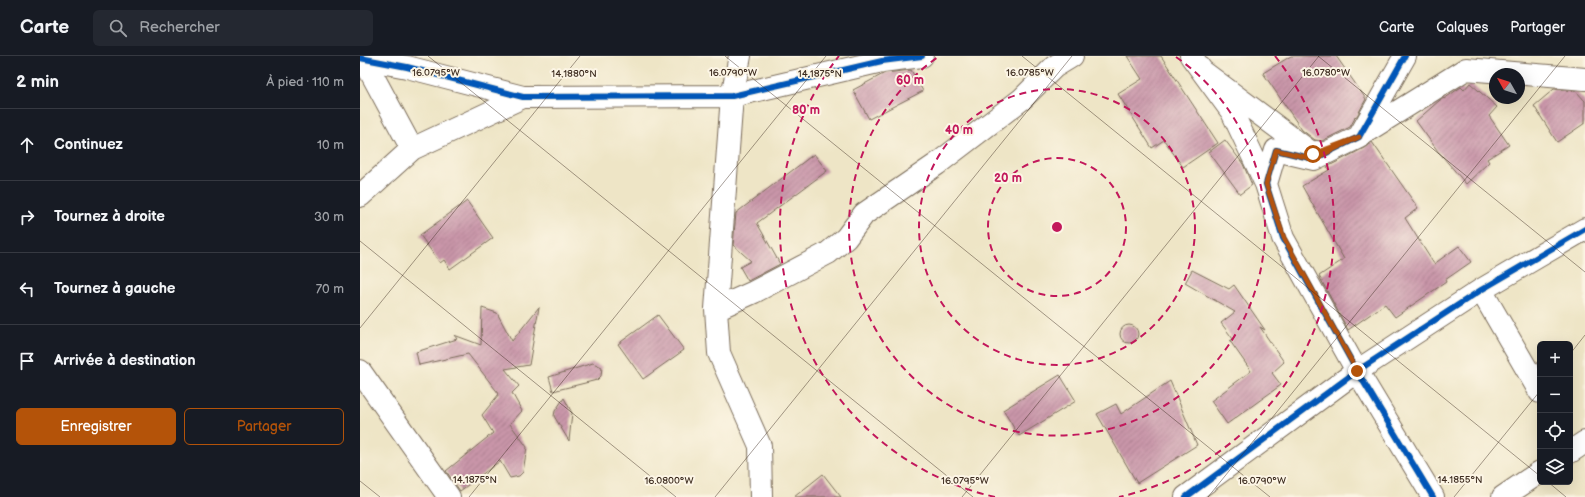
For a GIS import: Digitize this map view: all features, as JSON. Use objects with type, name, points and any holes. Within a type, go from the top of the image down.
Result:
[{"type":"street","points":[[740,56],[732,96],[716,310],[719,353],[760,446],[761,497]]},
{"type":"street","points":[[362,57],[523,97],[732,96],[882,61],[922,56]]},
{"type":"street","points":[[716,310],[828,253],[846,238],[864,214],[937,164],[1022,99],[1054,67],[1072,56]]},
{"type":"street","points":[[1197,63],[1313,154],[1359,137],[1405,56]]},
{"type":"street","points":[[362,57],[412,149]]},
{"type":"street","points":[[1197,63],[1232,112],[1266,184],[1284,238],[1357,371],[1433,497]]},
{"type":"street","points":[[1266,184],[1276,150],[1314,159],[1359,137],[1466,69],[1585,79]]},
{"type":"street","points":[[360,196],[412,149],[523,97]]},
{"type":"street","points":[[1186,497],[1357,371],[1481,290],[1585,229]]},
{"type":"street","points":[[1481,290],[1537,387]]},
{"type":"street","points":[[360,371],[449,497]]},
{"type":"street","points":[[1502,497],[1537,474]]},
{"type":"building","points":[[1127,56],[1161,56],[1218,143],[1183,167],[1164,140],[1152,148],[1118,94],[1142,79]]},
{"type":"building","points":[[1291,56],[1336,56],[1366,99],[1357,116],[1354,117],[1355,118],[1350,127],[1322,141],[1315,140],[1302,130],[1263,73]]},
{"type":"building","points":[[911,70],[923,91],[869,119],[853,90],[885,73]]},
{"type":"building","points":[[1470,83],[1489,100],[1489,104],[1494,104],[1497,107],[1489,116],[1509,145],[1487,159],[1489,162],[1466,184],[1437,150],[1416,121],[1440,100],[1444,99],[1461,87],[1464,90]]},
{"type":"building","points":[[1554,89],[1576,91],[1585,101],[1585,123],[1557,142],[1534,106]]},
{"type":"building","points":[[1225,140],[1243,164],[1252,185],[1240,194],[1209,152]]},
{"type":"building","points":[[1372,142],[1418,208],[1405,218],[1434,264],[1459,246],[1471,262],[1445,280],[1446,282],[1395,317],[1385,304],[1348,330],[1319,276],[1344,259],[1302,186],[1329,170],[1327,167],[1364,148]]},
{"type":"building","points":[[814,154],[827,171],[757,223],[780,264],[748,281],[740,267],[751,261],[733,245],[736,213]]},
{"type":"building","points":[[467,201],[493,238],[450,269],[444,260],[440,263],[420,235]]},
{"type":"building","points":[[1192,270],[1229,289],[1234,285],[1265,330],[1260,327],[1284,362],[1272,373],[1281,385],[1227,424],[1211,401],[1251,371],[1230,341],[1233,339],[1221,323],[1235,312],[1185,283]]},
{"type":"building","points":[[539,307],[529,365],[505,369],[519,386],[512,393],[522,411],[510,424],[527,447],[523,472],[519,476],[510,478],[500,461],[460,491],[446,471],[493,433],[482,415],[499,394],[468,354],[419,365],[416,352],[457,339],[454,335],[481,345],[482,308],[497,313],[512,341]]},
{"type":"building","points":[[658,315],[684,350],[643,379],[618,344]]},
{"type":"building","points":[[1125,325],[1133,325],[1138,330],[1136,341],[1133,343],[1125,343],[1120,338],[1120,330]]},
{"type":"building","points":[[593,363],[602,367],[601,376],[597,380],[553,391],[549,377]]},
{"type":"building","points":[[1060,375],[1076,401],[1019,436],[1003,410]]},
{"type":"building","points":[[1170,381],[1197,445],[1137,483],[1097,414],[1116,404],[1121,414]]},
{"type":"building","points":[[564,398],[572,413],[569,441],[554,416],[555,411]]},
{"type":"building","points":[[823,474],[841,497],[794,497]]},
{"type":"cycle path","points":[[360,58],[407,67],[523,97],[732,96],[882,61],[922,56]]},
{"type":"cycle path","points":[[1405,56],[1359,137],[1314,159],[1276,150],[1266,184],[1283,238],[1357,371],[1433,497]]},
{"type":"cycle path","points":[[1186,497],[1357,371],[1481,290],[1585,229]]},
{"type":"route","points":[[1313,154],[1359,137],[1314,159],[1276,150],[1266,184],[1284,238],[1357,371]]}]
